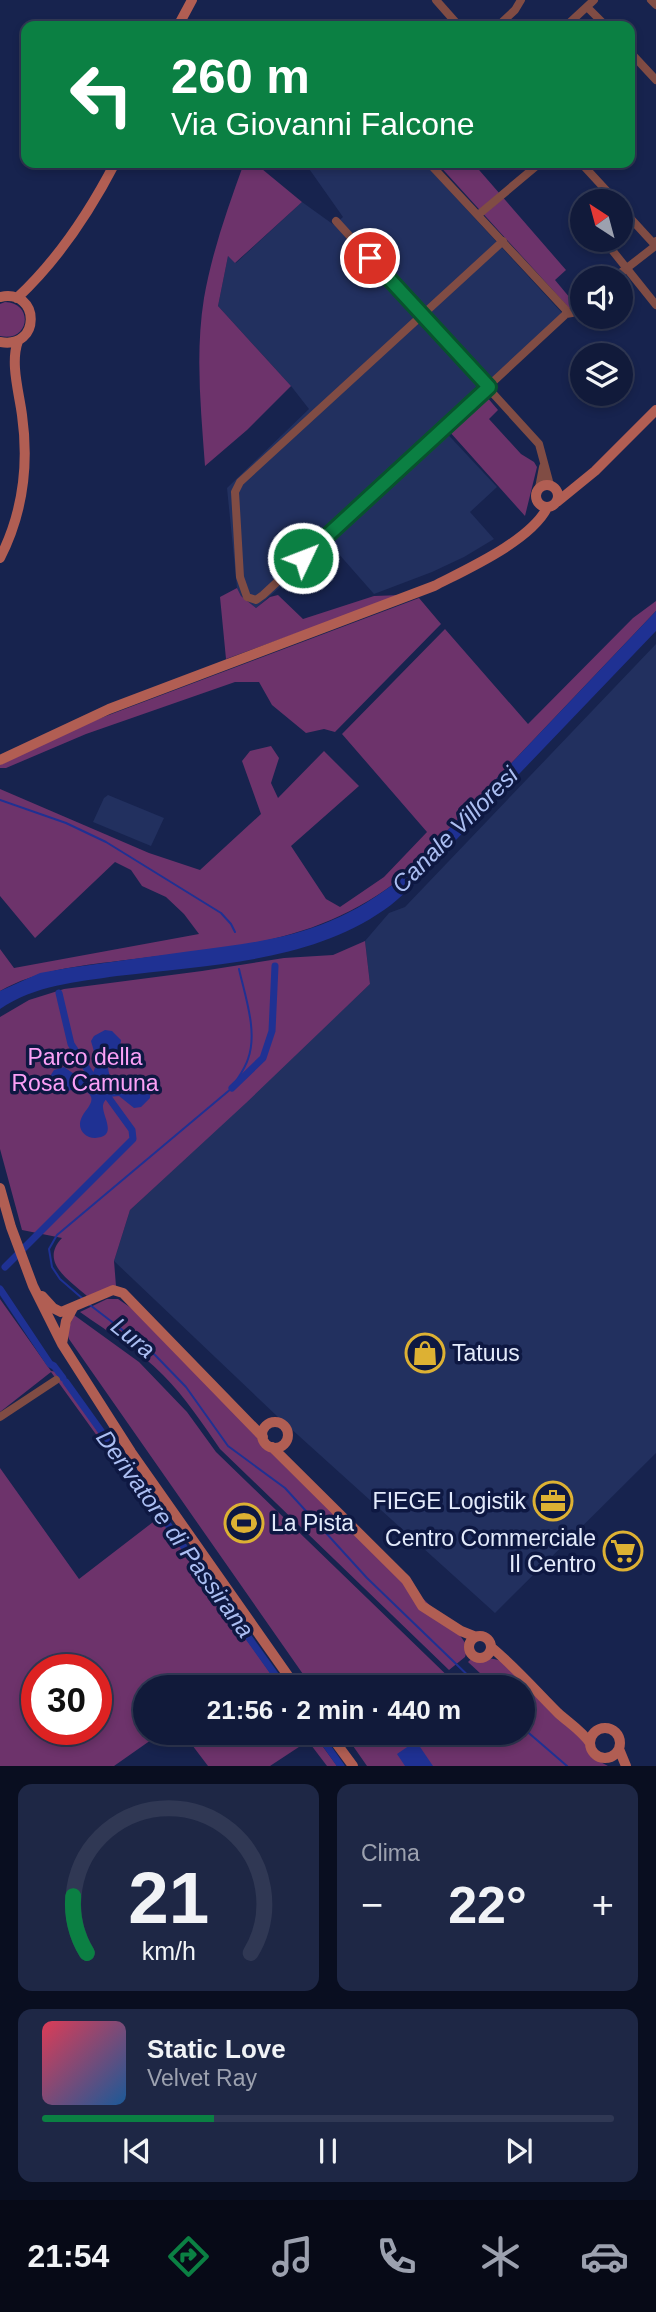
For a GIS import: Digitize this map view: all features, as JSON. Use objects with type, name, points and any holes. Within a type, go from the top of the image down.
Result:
[{"type":"street","points":[[181,21],[192,0]]},
{"type":"street","points":[[436,0],[455,21]]},
{"type":"street","points":[[503,21],[521,0]]},
{"type":"street","points":[[651,0],[656,5]]},
{"type":"street","points":[[571,21],[589,2],[602,21]]},
{"type":"street","points":[[635,57],[656,80]]},
{"type":"street","points":[[28,307],[33,291],[95,203],[112,168]]},
{"type":"street","points":[[434,168],[566,310],[566,314]]},
{"type":"street","points":[[478,215],[534,168]]},
{"type":"street","points":[[585,168],[604,189]]},
{"type":"street","points":[[0,760],[109,709],[434,586],[480,562],[524,532],[537,523],[552,505],[558,494],[548,487],[539,444],[336,221]]},
{"type":"street","points":[[630,266],[656,243],[634,222]]},
{"type":"street","points":[[503,241],[240,482],[235,492],[240,578],[244,593],[252,600],[263,595],[566,314],[570,313]]},
{"type":"street","points":[[614,252],[625,266]]},
{"type":"street","points":[[17,298],[47,268]]},
{"type":"street","points":[[633,276],[656,305]]},
{"type":"street","points":[[0,297],[17,298],[31,313],[30,326],[18,341],[0,342]]},
{"type":"street","points":[[0,558],[18,510],[25,452],[16,374],[15,355],[18,341]]},
{"type":"street","points":[[0,342],[10,355],[16,374]]},
{"type":"street","points":[[536,501],[541,506],[552,505],[595,471],[656,410]]},
{"type":"street","points":[[524,532],[534,515],[536,494],[548,487],[563,488],[582,482]]},
{"type":"street","points":[[0,1188],[33,1286],[62,1344],[131,1452],[288,1675]]},
{"type":"street","points":[[33,1286],[53,1308],[61,1312],[113,1290],[123,1293],[205,1377],[264,1432],[265,1443],[278,1450],[406,1580],[422,1606],[473,1642]]},
{"type":"street","points":[[62,1344],[66,1321],[73,1308]]},
{"type":"street","points":[[0,1417],[56,1380]]},
{"type":"street","points":[[264,1432],[276,1422],[285,1427],[288,1438],[278,1450]]},
{"type":"street","points":[[473,1642],[486,1638],[489,1651],[512,1667],[575,1727],[592,1738],[594,1754],[602,1758],[614,1756],[619,1749]]},
{"type":"street","points":[[473,1642],[472,1653],[476,1657],[489,1651]]},
{"type":"street","points":[[592,1738],[603,1728],[614,1731],[620,1740],[619,1749],[626,1766]]},
{"type":"street","points":[[338,1745],[353,1766]]},
{"type":"shaded area","points":[[309,168],[429,168],[563,314],[439,425],[497,487],[470,512],[494,539],[432,572],[374,594],[330,544],[256,608],[241,596],[237,588],[227,488],[309,409],[218,306],[228,256],[236,263],[302,202],[334,225],[343,217]]},
{"type":"shaded area","points":[[656,644],[656,1453],[495,1613],[278,1417],[114,1261],[130,1210],[370,984],[365,941],[389,913],[405,907]]},
{"type":"shaded area","points":[[108,795],[164,818],[151,846],[93,822]]},
{"type":"green space","points":[[242,168],[262,168],[302,202],[235,263],[228,256],[218,306],[291,386],[247,430],[205,466],[200,382],[201,319],[207,281]]},
{"type":"green space","points":[[442,168],[477,168],[566,270],[555,280],[570,298],[570,309]]},
{"type":"green space","points":[[0,304],[15,304],[21,309],[25,322],[17,334],[10,337],[0,336]]},
{"type":"green space","points":[[486,396],[498,410],[489,419],[521,454],[537,467],[525,516],[449,431]]},
{"type":"green space","points":[[237,588],[241,596],[256,608],[270,597],[278,595],[303,619],[374,596],[402,595],[226,659],[220,597]]},
{"type":"green space","points":[[419,598],[441,624],[335,732],[324,729],[306,733],[272,705],[259,682],[235,682],[86,734],[6,768],[0,768],[0,765],[85,724]]},
{"type":"green space","points":[[656,601],[656,611],[405,875],[372,899],[338,917],[269,940],[58,970],[28,978],[0,991],[0,949],[14,968],[199,934],[184,914],[166,897],[142,886],[131,870],[115,862],[35,938],[0,896],[0,789],[149,853],[200,870],[261,814],[242,761],[250,751],[271,746],[279,758],[271,783],[278,798],[324,751],[359,786],[291,846],[326,899],[340,907],[384,877],[427,832],[342,734],[445,629],[528,724],[633,618]]},
{"type":"green space","name":"Parco della Rosa Camuna","points":[[365,941],[370,984],[130,1210],[114,1261],[116,1286],[87,1296],[65,1277],[55,1263],[56,1247],[62,1238],[22,1230],[0,1149],[0,1017],[29,1000],[64,989],[284,958],[333,955]]},
{"type":"green space","points":[[0,1299],[51,1371],[58,1372],[272,1675],[133,1675],[133,1745],[144,1745],[114,1766],[0,1766],[0,1468],[79,1579],[157,1519],[51,1372],[0,1412]]},
{"type":"green space","points":[[107,1299],[118,1299],[137,1312],[231,1409],[459,1634],[468,1647],[465,1657],[449,1670],[220,1449],[186,1401],[154,1366],[80,1312]]},
{"type":"green space","name":"La Pista","points":[[74,1315],[139,1362],[187,1412],[216,1452],[447,1675],[304,1675],[69,1339],[67,1332]]},
{"type":"green space","points":[[472,1658],[501,1661],[516,1675],[482,1675],[468,1662]]},
{"type":"green space","points":[[535,1693],[586,1742],[591,1757],[608,1766],[367,1766],[352,1745],[535,1745]]},
{"type":"green space","points":[[192,1745],[302,1745],[270,1766],[208,1766]]},
{"type":"green space","points":[[311,1745],[322,1745],[337,1766],[327,1766]]},
{"type":"water","name":"Canale Villoresi","points":[[656,611],[656,631],[409,889],[384,910],[354,928],[290,951],[221,964],[72,983],[27,995],[0,1009],[0,991],[40,973],[251,943],[304,931],[354,910],[405,875]]},
{"type":"water","points":[[105,1030],[112,1031],[121,1040],[119,1054],[108,1067],[111,1077],[116,1082],[146,1082],[150,1098],[141,1107],[134,1108],[119,1096],[108,1097],[103,1107],[108,1130],[102,1137],[91,1138],[85,1135],[80,1126],[81,1119],[91,1103],[90,1096],[80,1088],[56,1092],[50,1085],[49,1078],[54,1070],[64,1067],[80,1078],[93,1073],[97,1062],[91,1041]]},
{"type":"water","points":[[410,1745],[419,1745],[433,1766],[405,1766],[397,1754]]},
{"type":"waterway","name":"Lura","points":[[0,800],[66,823],[106,842],[221,913],[235,932]]},
{"type":"waterway","points":[[232,1088],[263,1058],[272,1031],[275,966]]},
{"type":"waterway","name":"Lura","points":[[83,1299],[60,1279],[52,1267],[49,1249],[57,1235],[232,1088],[247,1063],[252,1037],[250,1014],[239,969]]},
{"type":"waterway","name":"Derivatore di Passirana","points":[[59,993],[71,1044],[95,1081]]},
{"type":"waterway","name":"Derivatore di Passirana","points":[[5,1267],[133,1139],[132,1130],[103,1090]]},
{"type":"waterway","name":"Derivatore di Passirana","points":[[0,1289],[50,1364],[63,1378]]},
{"type":"waterway","name":"Lura","points":[[90,1305],[155,1355],[186,1387],[228,1446],[285,1488],[367,1578],[468,1675]]},
{"type":"waterway","name":"Derivatore di Passirana","points":[[66,1382],[275,1675]]},
{"type":"waterway","name":"Lura","points":[[535,1738],[567,1766]]},
{"type":"waterway","name":"Derivatore di Passirana","points":[[326,1745],[341,1766]]},
{"type":"place","name":"Tatuus","points":[[425,1353]]},
{"type":"place","name":"FIEGE Logistik","points":[[553,1501]]},
{"type":"place","name":"La Pista","points":[[244,1523]]},
{"type":"place","name":"Centro Commerciale Il Centro","points":[[623,1551]]},
{"type":"route","points":[[303,558],[489,387],[370,258]]}]
